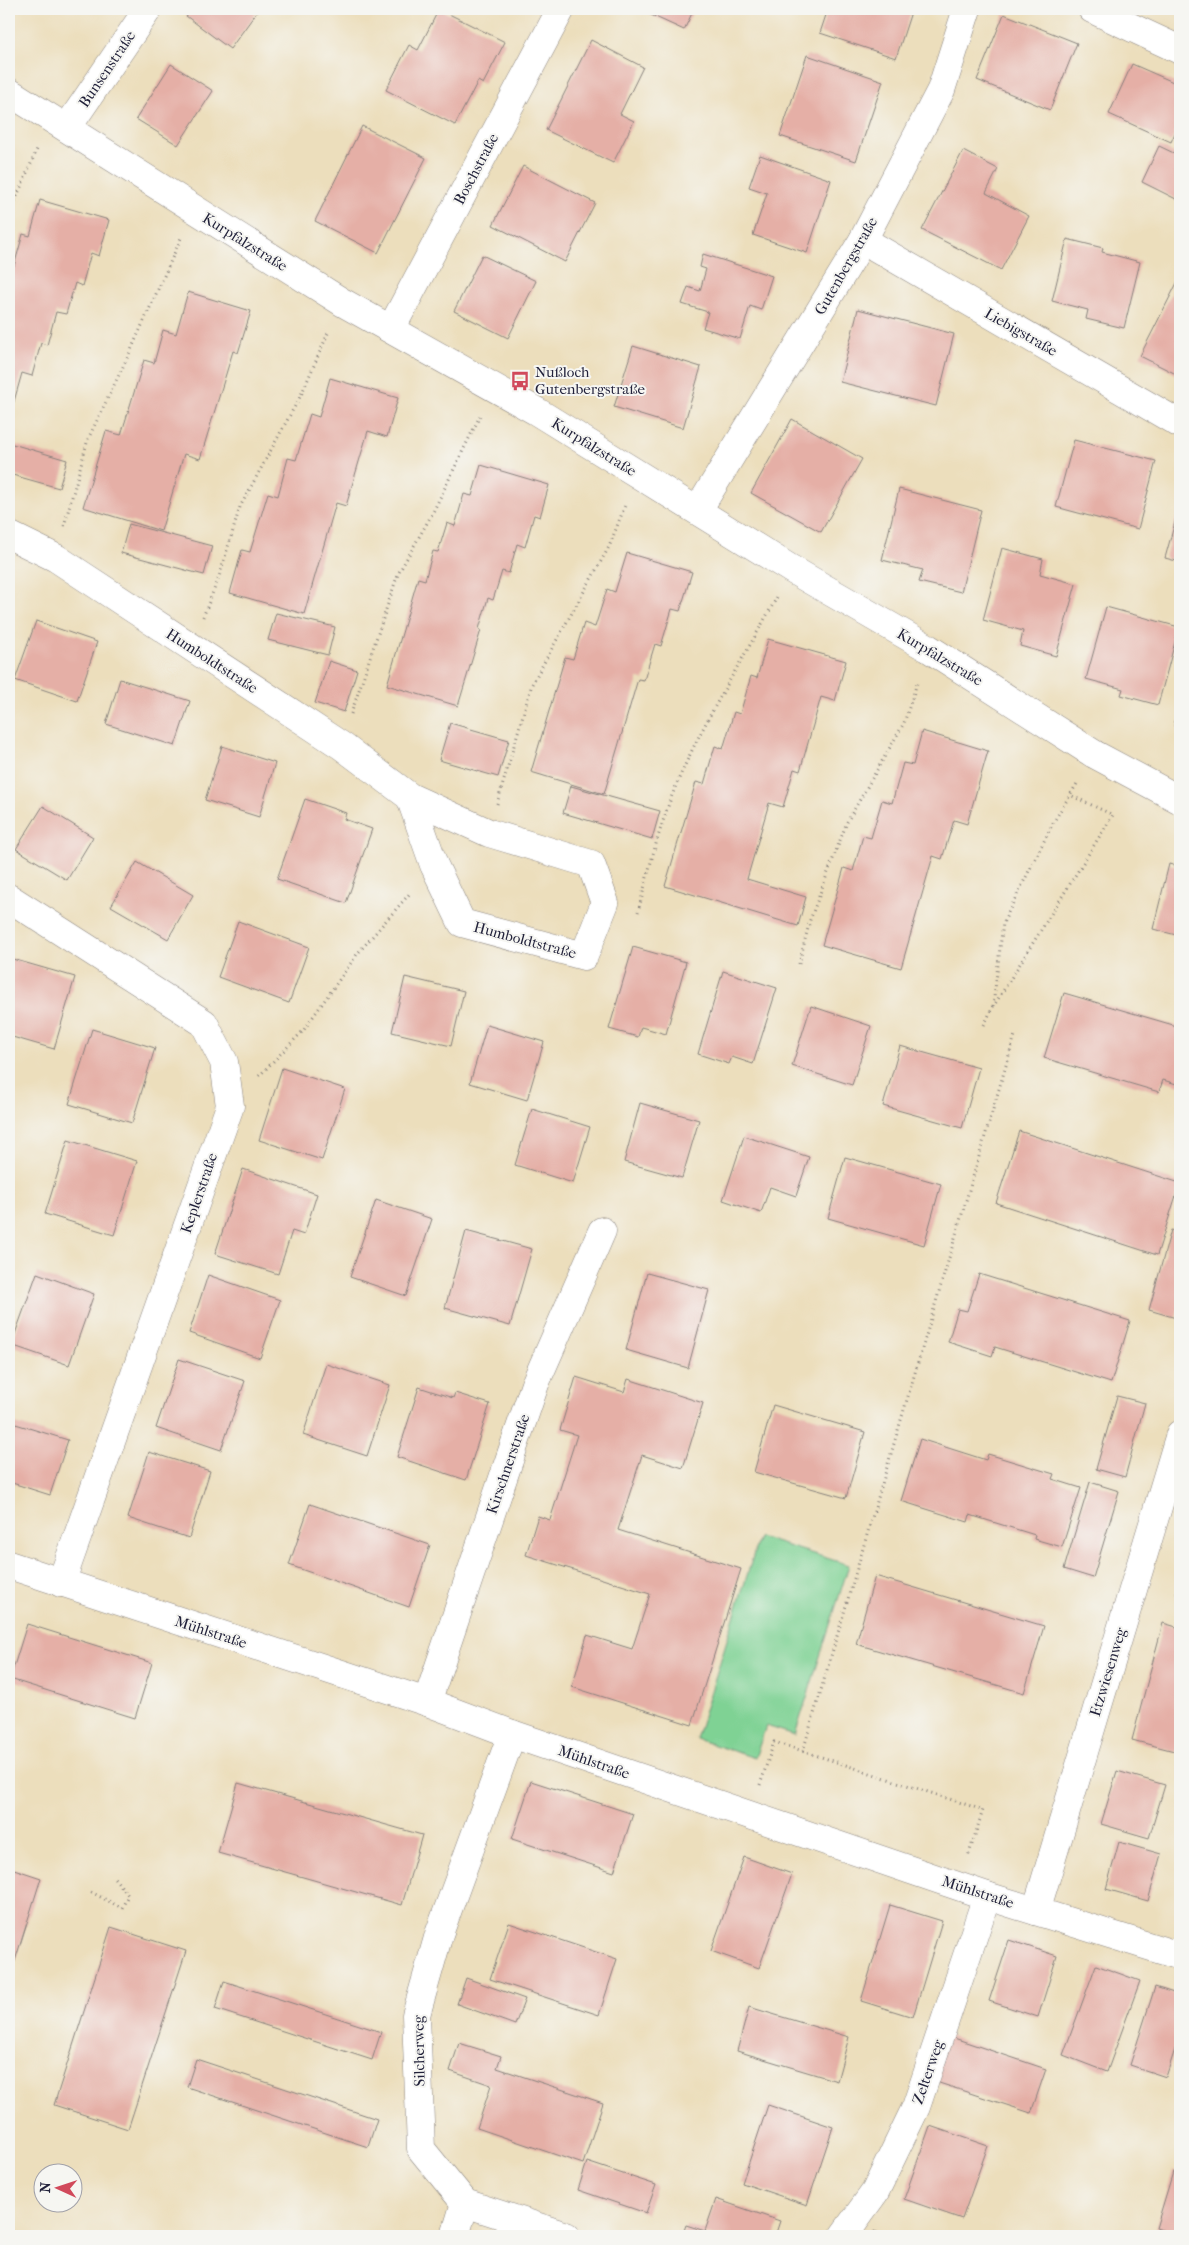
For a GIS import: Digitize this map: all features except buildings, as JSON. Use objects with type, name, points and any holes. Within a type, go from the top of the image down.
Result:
[{"type":"street","name":"Bunsenstraße","points":[[67,128],[148,9]]},
{"type":"street","name":"Boschstraße","points":[[392,330],[561,9]]},
{"type":"street","name":"Gutenbergstraße","points":[[698,510],[863,240],[941,90],[967,9]]},
{"type":"street","points":[[1092,9],[1180,50]]},
{"type":"street","name":"Kurpfalzstraße","points":[[9,92],[342,302],[536,411],[791,569],[928,648],[1094,754],[1180,800]]},
{"type":"street","name":"Liebigstraße","points":[[863,240],[1180,424]]},
{"type":"street","name":"Humboldtstraße","points":[[9,535],[56,558],[342,746],[410,796],[489,833],[591,864],[604,903],[584,956],[462,923],[434,865],[410,796]]},
{"type":"street","name":"Keplerstraße","points":[[9,898],[204,1023],[224,1062],[230,1106],[61,1583]]},
{"type":"street","name":"Kirschnerstraße","points":[[427,1702],[535,1384],[602,1231]]},
{"type":"street","name":"Etzwiesenweg","points":[[1036,1910],[1180,1434]]},
{"type":"street","name":"Mühlstraße","points":[[9,1565],[427,1702],[512,1734],[987,1896],[1180,1956]]},
{"type":"street","name":"Silcherweg","points":[[465,2203],[422,2148],[416,2015],[439,1934],[512,1734]]},
{"type":"street","name":"Zelterweg","points":[[844,2236],[875,2192],[916,2106],[987,1896]]},
{"type":"street","points":[[455,2236],[465,2203],[537,2232],[566,2236]]},
{"type":"path","points":[[9,215],[40,142],[67,128]]},
{"type":"path","points":[[69,505],[95,423],[131,350],[193,209]]},
{"type":"path","points":[[214,590],[240,507],[302,394],[342,302]]},
{"type":"path","points":[[354,700],[398,574],[431,516],[494,387]]},
{"type":"path","points":[[507,767],[532,684],[609,547],[620,516],[639,476]]},
{"type":"path","points":[[638,913],[653,852],[680,774],[713,709],[757,634],[791,569]]},
{"type":"path","points":[[799,964],[810,920],[847,822],[904,723],[928,648]]},
{"type":"path","points":[[1180,713],[1173,724],[1180,728]]},
{"type":"path","points":[[993,1007],[1003,923],[1053,823],[1094,754]]},
{"type":"path","points":[[984,1025],[993,1007],[1113,815],[1070,794]]},
{"type":"path","points":[[230,1106],[303,1031],[358,953],[434,865]]},
{"type":"path","points":[[802,1751],[1015,1035]]},
{"type":"path","points":[[750,1815],[774,1742],[983,1810],[959,1886]]},
{"type":"path","points":[[91,1892],[122,1908],[128,1895],[112,1875]]},
{"type":"green space","points":[[759,1537],[849,1565],[795,1735],[766,1726],[755,1758],[696,1739]]},
{"type":"place","name":"Nußloch Gutenbergstraße","points":[[520,381]]}]
